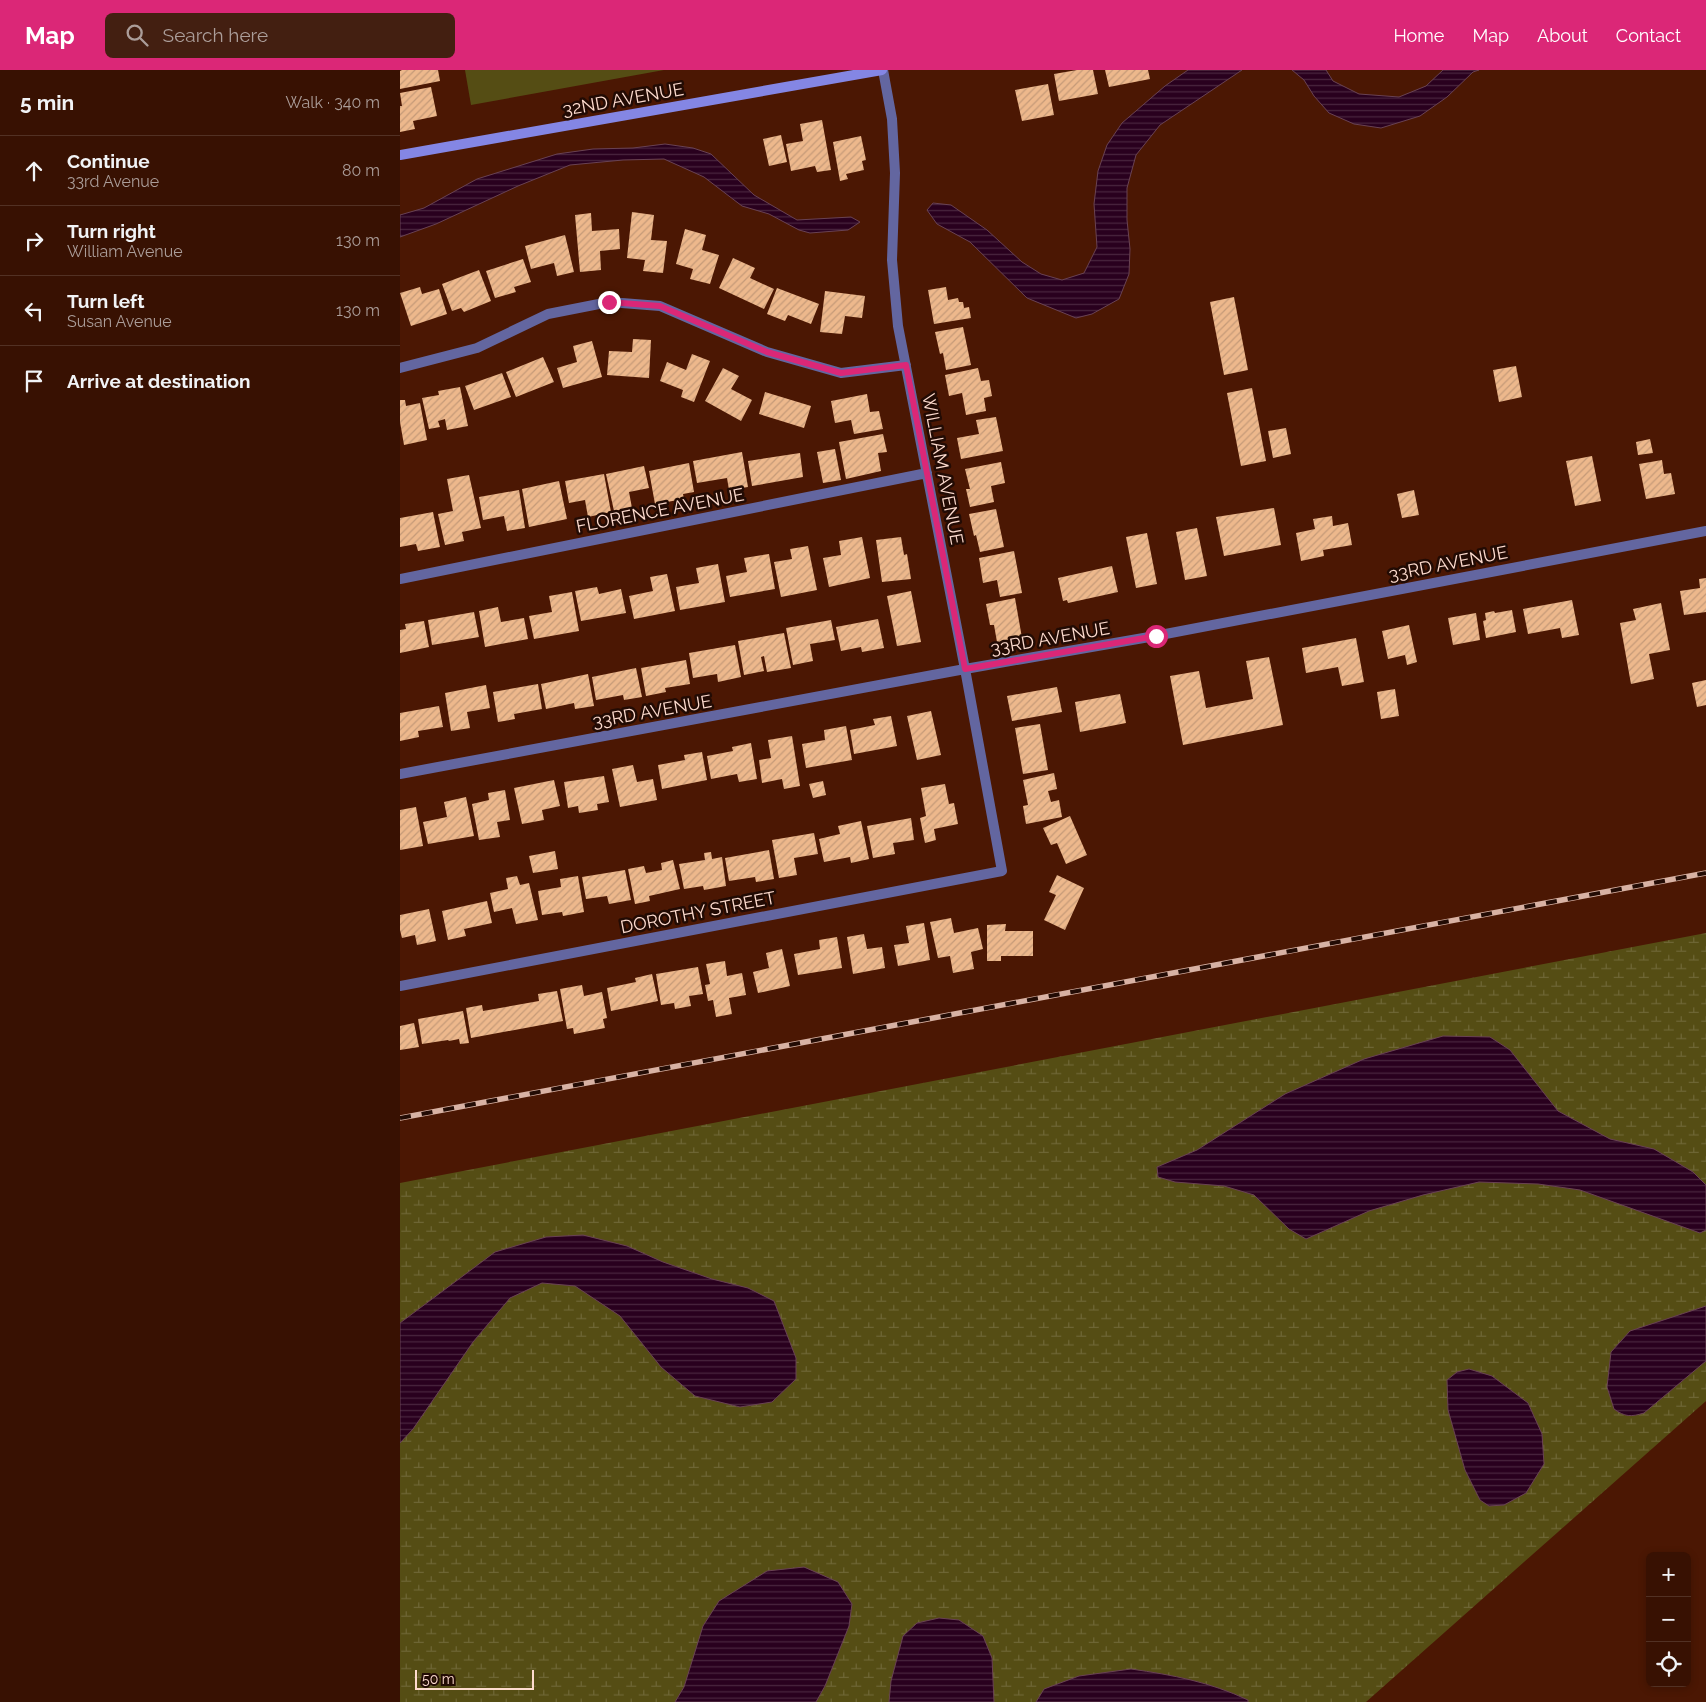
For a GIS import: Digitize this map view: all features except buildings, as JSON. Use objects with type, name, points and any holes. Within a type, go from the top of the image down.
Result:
[{"type":"street","name":"32ND AVENUE","points":[[400,155],[883,70]]},
{"type":"street","name":"WILLIAM AVENUE","points":[[883,70],[892,120],[895,173],[892,260],[898,326],[965,669],[1002,871]]},
{"type":"street","points":[[400,368],[477,348],[548,314],[609,302],[660,306],[767,352],[841,373],[906,365]]},
{"type":"street","name":"FLORENCE AVENUE","points":[[400,579],[927,473]]},
{"type":"street","name":"33RD AVENUE","points":[[400,774],[1174,632],[1706,531]]},
{"type":"street","name":"DOROTHY STREET","points":[[400,986],[1002,871]]},
{"type":"green space","points":[[465,70],[664,70],[471,105]]},
{"type":"green space","points":[[1706,933],[1706,1401],[1366,1702],[400,1702],[400,1183]]},
{"type":"shaded area","points":[[1188,70],[1242,70],[1160,125],[1136,155],[1127,188],[1127,220],[1130,249],[1129,274],[1119,299],[1092,314],[1076,318],[1027,298],[970,242],[937,224],[927,210],[933,203],[951,205],[987,230],[1022,262],[1041,274],[1062,280],[1084,273],[1097,247],[1094,204],[1098,171],[1107,145],[1122,123],[1165,86]]},
{"type":"shaded area","points":[[1292,70],[1326,70],[1333,81],[1359,94],[1399,97],[1426,86],[1443,70],[1479,70],[1473,72],[1447,97],[1420,116],[1381,128],[1354,124],[1329,113],[1314,96],[1304,80]]},
{"type":"shaded area","points":[[665,144],[693,148],[711,154],[754,195],[797,220],[851,217],[860,222],[848,230],[810,233],[799,230],[769,214],[742,206],[704,177],[664,159],[623,160],[570,165],[518,186],[436,224],[400,237],[400,215],[424,208],[477,179],[557,154],[593,149],[633,148]]},
{"type":"shaded area","points":[[1443,1036],[1490,1037],[1510,1050],[1558,1111],[1610,1139],[1654,1149],[1693,1172],[1706,1185],[1706,1230],[1700,1233],[1580,1190],[1538,1184],[1479,1182],[1423,1195],[1369,1211],[1306,1239],[1289,1229],[1254,1195],[1224,1186],[1175,1182],[1158,1177],[1157,1167],[1197,1150],[1285,1094],[1364,1059]]},
{"type":"shaded area","points":[[583,1235],[627,1246],[663,1262],[712,1279],[748,1288],[774,1301],[796,1358],[796,1379],[772,1402],[740,1407],[695,1396],[661,1367],[620,1316],[575,1286],[542,1283],[510,1298],[473,1342],[413,1429],[400,1443],[400,1323],[495,1252],[546,1237]]},
{"type":"shaded area","points":[[1706,1306],[1706,1361],[1644,1413],[1628,1416],[1614,1409],[1607,1387],[1611,1352],[1630,1331]]},
{"type":"shaded area","points":[[1469,1369],[1492,1376],[1528,1403],[1542,1434],[1544,1464],[1526,1493],[1504,1505],[1489,1506],[1480,1500],[1465,1470],[1448,1410],[1447,1380],[1457,1372]]},
{"type":"shaded area","points":[[804,1567],[838,1582],[852,1604],[849,1626],[825,1686],[816,1702],[675,1702],[684,1687],[703,1626],[719,1601],[767,1571]]},
{"type":"shaded area","points":[[939,1618],[959,1620],[983,1636],[992,1658],[994,1702],[889,1702],[891,1681],[903,1636],[917,1623]]},
{"type":"shaded area","points":[[1131,1669],[1176,1677],[1220,1688],[1248,1700],[1248,1702],[1036,1702],[1044,1689],[1079,1676]]},
{"type":"railway","points":[[400,1118],[1706,873]]},
{"type":"route","points":[[609,302],[660,306],[767,352],[841,373],[906,365],[965,669],[1156,636]]}]
